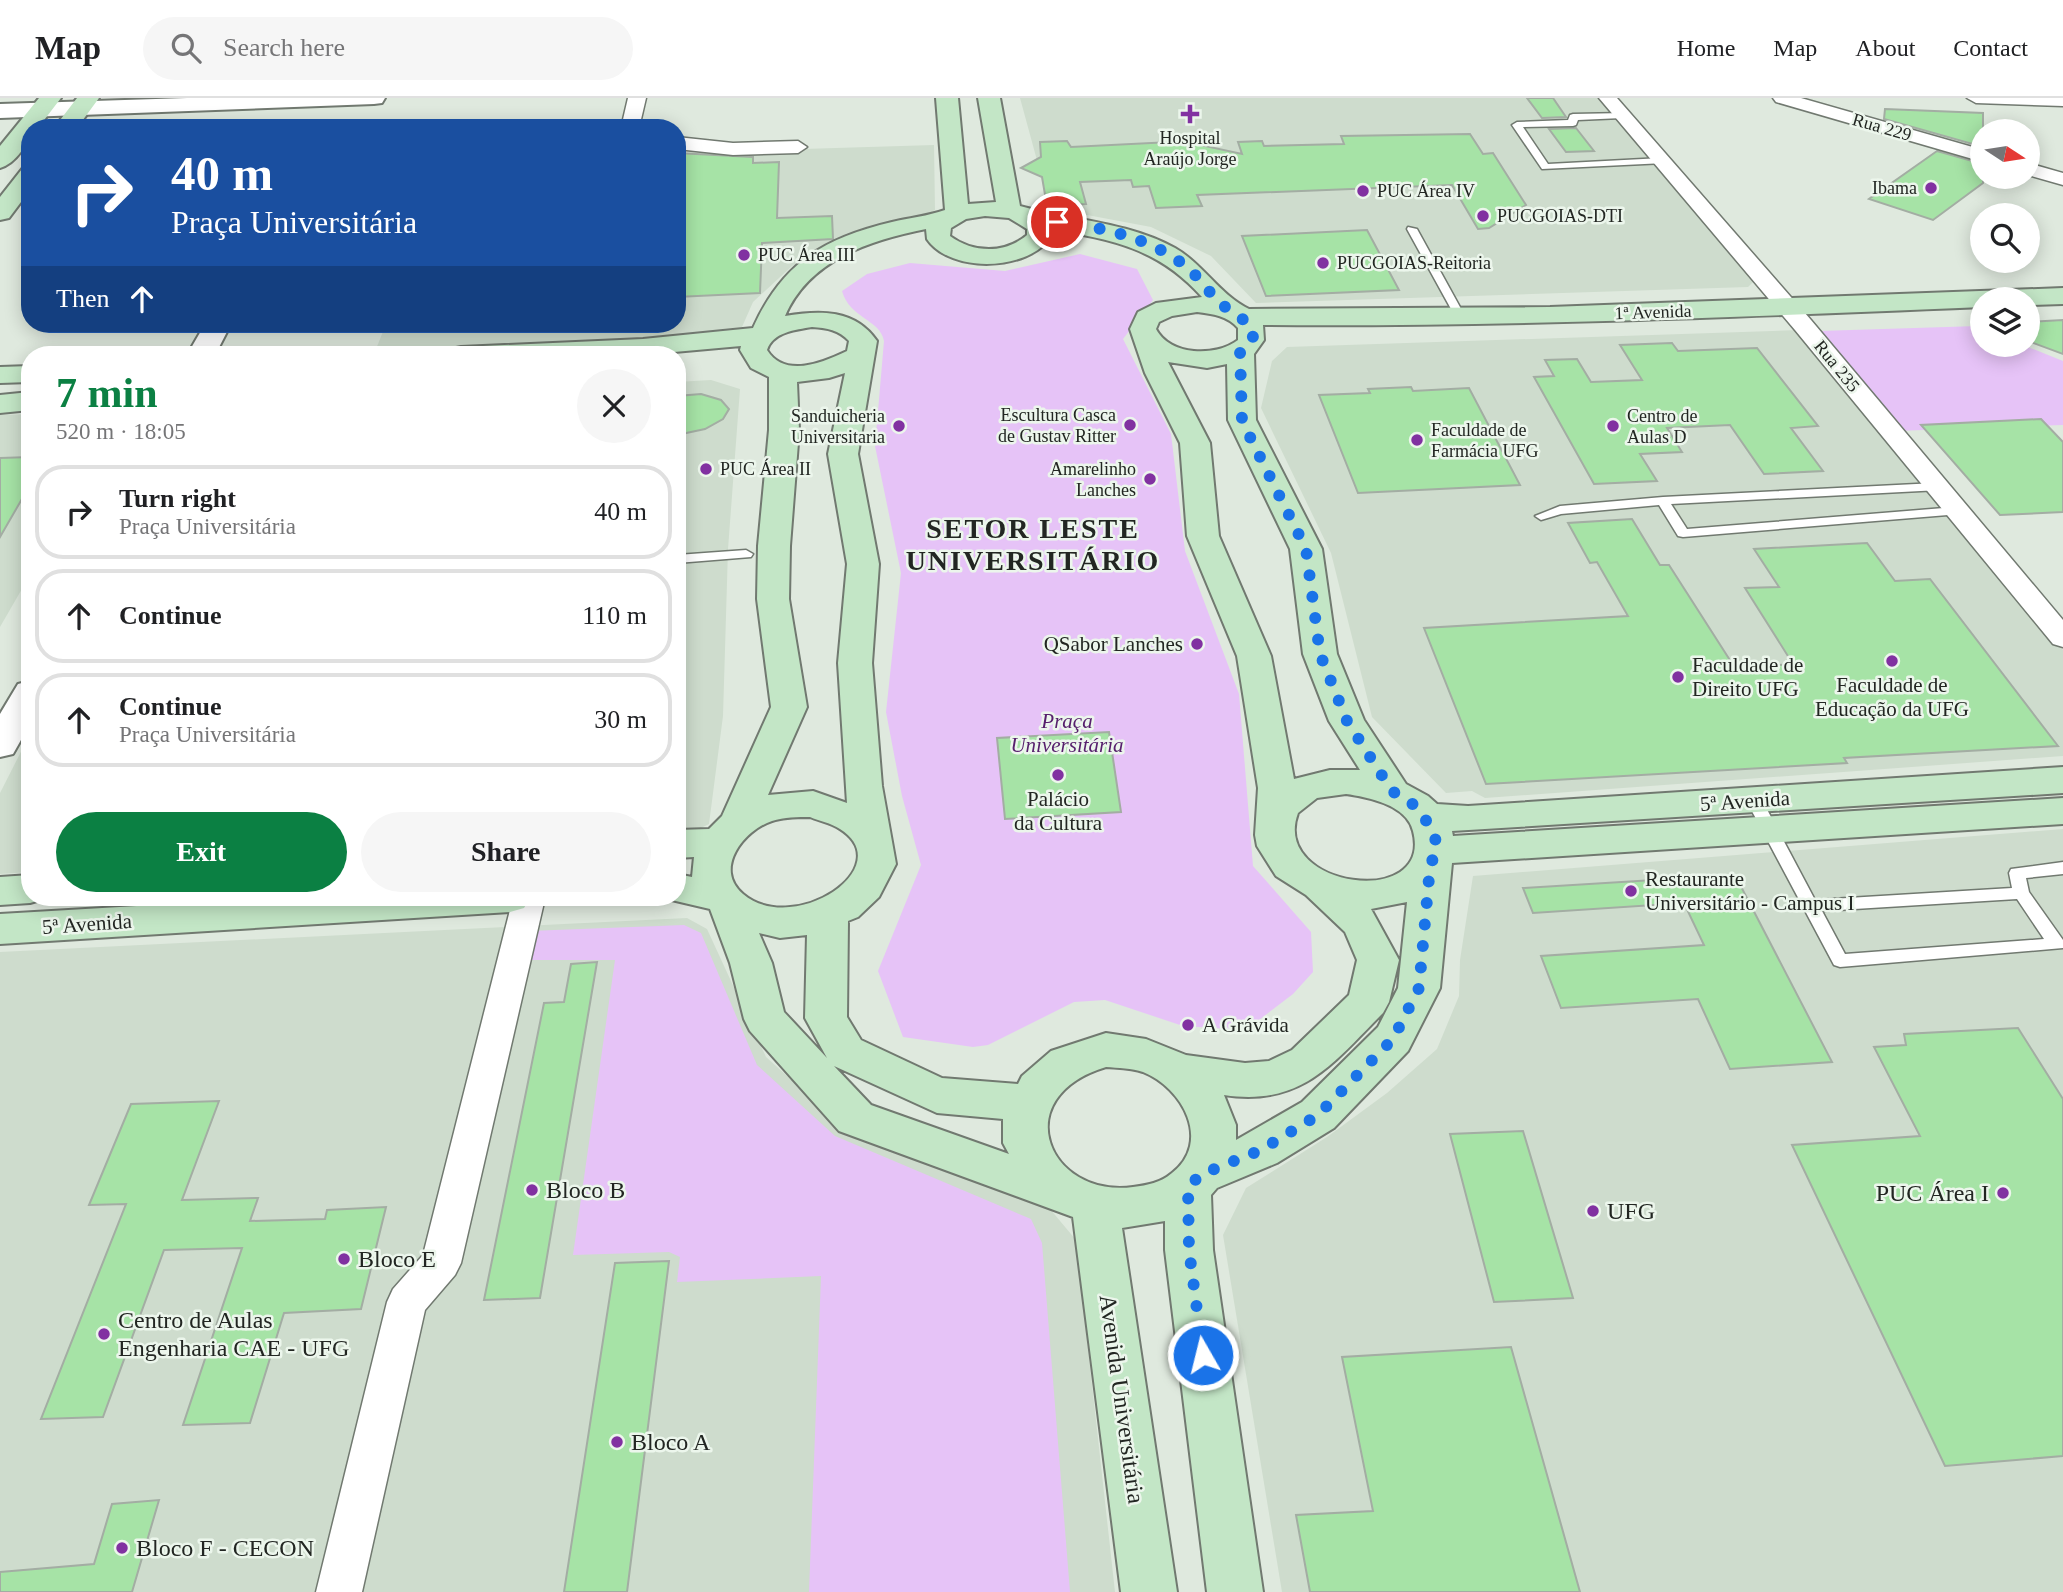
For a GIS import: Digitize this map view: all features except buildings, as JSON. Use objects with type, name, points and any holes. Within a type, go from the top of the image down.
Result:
[{"type":"main road","points":[[947,98],[952,216],[937,232],[945,245],[965,253],[990,255],[1022,250],[1033,243],[1074,240],[1129,253],[1167,278],[1170,298],[1165,308]]},
{"type":"main road","points":[[989,98],[1019,213],[1040,230],[1033,243]]},
{"type":"main road","points":[[72,119],[84,103]]},
{"type":"main road","points":[[33,119],[45,104]]},
{"type":"main road","points":[[0,162],[21,135]]},
{"type":"main road","points":[[0,213],[21,186]]},
{"type":"main road","points":[[1258,336],[1224,306],[1205,283],[1182,263],[1156,247],[1094,228],[1019,213],[981,209],[905,226],[854,240],[810,263],[789,284],[771,316],[766,350],[784,429],[774,547],[774,599],[789,707],[728,833],[712,857],[711,874],[751,963],[765,1019],[855,1118],[1079,1200],[1116,1209],[1143,1208],[1167,1200],[1194,1182],[1261,1150],[1318,1115],[1393,1039],[1419,988],[1431,845],[1405,798],[1370,783],[1346,780],[1323,782],[1303,789],[1287,800],[1276,814]]},
{"type":"main road","points":[[686,890],[724,901],[747,916],[773,922],[801,922],[828,915],[850,904],[866,889],[875,872],[878,854],[863,786],[855,673],[863,564],[843,454],[863,348],[860,334],[819,311],[817,299],[822,284],[863,254],[885,247],[945,245]]},
{"type":"main road","name":"1ª Avenida","points":[[1258,336],[1796,316],[2063,296]]},
{"type":"main road","points":[[1258,336],[1214,306],[1165,308],[1144,322],[1142,331],[1195,443],[1203,536],[1254,656],[1277,788],[1273,830],[1276,846],[1301,876],[1321,887],[1346,894],[1373,895],[1397,891],[1416,881],[1431,845]]},
{"type":"main road","points":[[2040,314],[2063,313]]},
{"type":"main road","name":"1ª Avenida","points":[[1258,336],[1461,318],[1970,317]]},
{"type":"main road","points":[[686,364],[766,350],[792,321],[812,319],[837,322]]},
{"type":"main road","points":[[1146,341],[1164,352],[1189,359],[1225,356],[1258,336]]},
{"type":"main road","points":[[1258,336],[1242,421],[1306,549],[1320,654],[1347,721],[1392,791]]},
{"type":"main road","points":[[686,351],[766,350],[827,372],[841,368],[860,355]]},
{"type":"main road","points":[[0,375],[21,374]]},
{"type":"main road","points":[[0,404],[21,402]]},
{"type":"main road","name":"5ª Avenida","points":[[1431,845],[1486,849],[2063,780]]},
{"type":"main road","points":[[686,842],[728,833],[754,813],[786,804],[813,804],[839,810],[859,821],[873,838]]},
{"type":"main road","name":"5ª Avenida","points":[[1762,815],[2063,811]]},
{"type":"main road","points":[[1179,1071],[1245,1081],[1275,1078],[1307,1062],[1368,1002],[1378,960],[1361,923],[1321,887]]},
{"type":"main road","name":"5ª Avenida","points":[[0,891],[21,890]]},
{"type":"main road","name":"5ª Avenida","points":[[0,929],[378,906]]},
{"type":"main road","points":[[828,915],[826,1018],[846,1052],[937,1095],[1030,1103]]},
{"type":"main road","points":[[1079,1200],[1037,1167],[1029,1152],[1025,1135],[1030,1103],[1048,1078],[1068,1061],[1107,1050],[1158,1060],[1179,1071],[1197,1088],[1209,1108],[1215,1131],[1212,1153],[1194,1182],[1189,1250],[1235,1592]]},
{"type":"main road","name":"Avenida Universitária","points":[[1079,1200],[1149,1592]]},
{"type":"street","points":[[0,111],[45,104],[84,103],[321,109],[374,98]]},
{"type":"street","points":[[632,119],[637,98]]},
{"type":"street","name":"Rua 235","points":[[1608,98],[1796,316],[2063,638]]},
{"type":"street","name":"Rua 229","points":[[1782,98],[1970,152]]},
{"type":"street","points":[[1976,98],[2063,101]]},
{"type":"street","points":[[686,144],[733,149],[798,147]]},
{"type":"street","points":[[2040,173],[2063,180]]},
{"type":"street","points":[[0,745],[21,708]]},
{"type":"street","points":[[339,1592],[407,1302],[441,1263],[527,906]]},
{"type":"lane","points":[[1622,115],[1573,117],[1573,123],[1517,125],[1545,167],[1662,161]]},
{"type":"lane","points":[[1412,229],[1461,318]]},
{"type":"lane","points":[[1541,516],[1560,510],[1663,501],[1936,488]]},
{"type":"lane","points":[[1850,494],[1872,518]]},
{"type":"lane","points":[[1663,501],[1683,533],[1956,511]]},
{"type":"lane","points":[[686,558],[746,554]]},
{"type":"lane","points":[[1762,815],[1840,961],[2060,948]]},
{"type":"lane","points":[[2060,948],[2021,892],[2017,873],[2063,869]]},
{"type":"lane","points":[[1810,906],[2021,892]]},
{"type":"shaded area","name":"PUC Área IV","points":[[1020,98],[1603,98],[1755,280],[1748,287],[1256,303],[1211,256],[1151,227],[1050,208]]},
{"type":"shaded area","name":"PUC Área III","points":[[934,145],[935,210],[922,217],[867,228],[829,244],[792,266],[753,302],[742,327],[724,336],[456,346],[377,346],[382,333],[686,333],[686,153]]},
{"type":"shaded area","points":[[1799,330],[2063,650],[2063,756],[1485,798],[1472,791],[1446,793],[1372,717],[1331,553],[1261,408],[1272,361],[1287,347]]},
{"type":"shaded area","points":[[711,380],[740,389],[728,549],[723,716],[709,824],[687,835],[686,835],[686,381]]},
{"type":"shaded area","points":[[21,414],[21,591],[0,627],[0,415]]},
{"type":"shaded area","points":[[21,752],[21,873],[0,874],[0,793]]},
{"type":"shaded area","name":"UFG","points":[[2063,829],[2063,1592],[1282,1592],[1223,1235],[1246,1188],[1327,1137],[1387,1093],[1437,1049],[1459,996],[1460,960],[1473,876]]},
{"type":"shaded area","points":[[687,918],[707,929],[766,1057],[843,1126],[1050,1209],[1076,1240],[1115,1592],[0,1592],[0,952]]},
{"type":"green space","name":"Praça Universitária","points":[[1080,254],[1137,269],[1153,300],[1123,339],[1171,434],[1185,551],[1239,694],[1253,866],[1311,932],[1313,972],[1293,994],[1246,1030],[1183,1026],[1105,1000],[1074,1002],[988,1045],[973,1047],[903,1037],[878,971],[921,865],[902,796],[886,712],[901,573],[875,446],[884,341],[877,328],[851,308],[842,291],[867,274],[910,263],[1005,271]]},
{"type":"green space","points":[[1970,326],[1970,357],[2040,357],[2040,352],[2063,361],[2063,425],[1896,431],[1819,331]]},
{"type":"green space","points":[[684,925],[701,933],[757,1065],[835,1136],[1031,1219],[1042,1243],[1070,1592],[809,1592],[821,1276],[677,1282],[680,1257],[669,1252],[573,1255],[615,960],[522,960],[529,931]]},
{"type":"place","name":"Hospital Araújo Jorge","points":[[1190,114]]},
{"type":"place","name":"Ibama","points":[[1931,188]]},
{"type":"place","name":"PUC Área IV","points":[[1363,191]]},
{"type":"place","name":"PUCGOIAS-DTI","points":[[1483,216]]},
{"type":"place","name":"PUC Área III","points":[[744,255]]},
{"type":"place","name":"PUCGOIAS-Reitoria","points":[[1323,263]]},
{"type":"place","name":"Escultura Casca de Gustav Ritter","points":[[1130,425]]},
{"type":"place","name":"Sanduicheria Universitaria","points":[[899,426]]},
{"type":"place","name":"Centro de Aulas D","points":[[1613,426]]},
{"type":"place","name":"Faculdade de Farmácia UFG","points":[[1417,440]]},
{"type":"place","name":"PUC Área II","points":[[706,469]]},
{"type":"place","name":"Amarelinho Lanches","points":[[1150,479]]},
{"type":"place","name":"QSabor Lanches","points":[[1197,644]]},
{"type":"place","name":"Faculdade de Educação da UFG","points":[[1892,661]]},
{"type":"place","name":"Faculdade de Direito UFG","points":[[1678,677]]},
{"type":"place","name":"Palácio da Cultura","points":[[1058,775]]},
{"type":"place","name":"Restaurante Universitário - Campus I","points":[[1631,891]]},
{"type":"place","name":"A Grávida","points":[[1188,1025]]},
{"type":"place","name":"Bloco B","points":[[532,1190]]},
{"type":"place","name":"PUC Área I","points":[[2003,1193]]},
{"type":"place","name":"UFG","points":[[1593,1211]]},
{"type":"place","name":"Bloco E","points":[[344,1259]]},
{"type":"place","name":"Centro de Aulas Engenharia CAE - UFG","points":[[104,1334]]},
{"type":"place","name":"Bloco A","points":[[617,1442]]},
{"type":"place","name":"Bloco F - CECON","points":[[122,1548]]},
{"type":"district","name":"SETOR LESTE UNIVERSITÁRIO","points":[[1033,544]]},
{"type":"route","points":[[1057,222],[1094,228],[1156,247],[1182,263],[1205,283],[1224,306],[1251,326],[1253,334],[1250,343],[1240,351],[1242,421],[1306,549],[1320,654],[1347,721],[1392,791],[1417,807],[1435,834],[1436,850],[1430,867],[1419,988],[1393,1039],[1318,1115],[1261,1150],[1200,1175],[1188,1188],[1189,1250],[1203,1355]]}]
